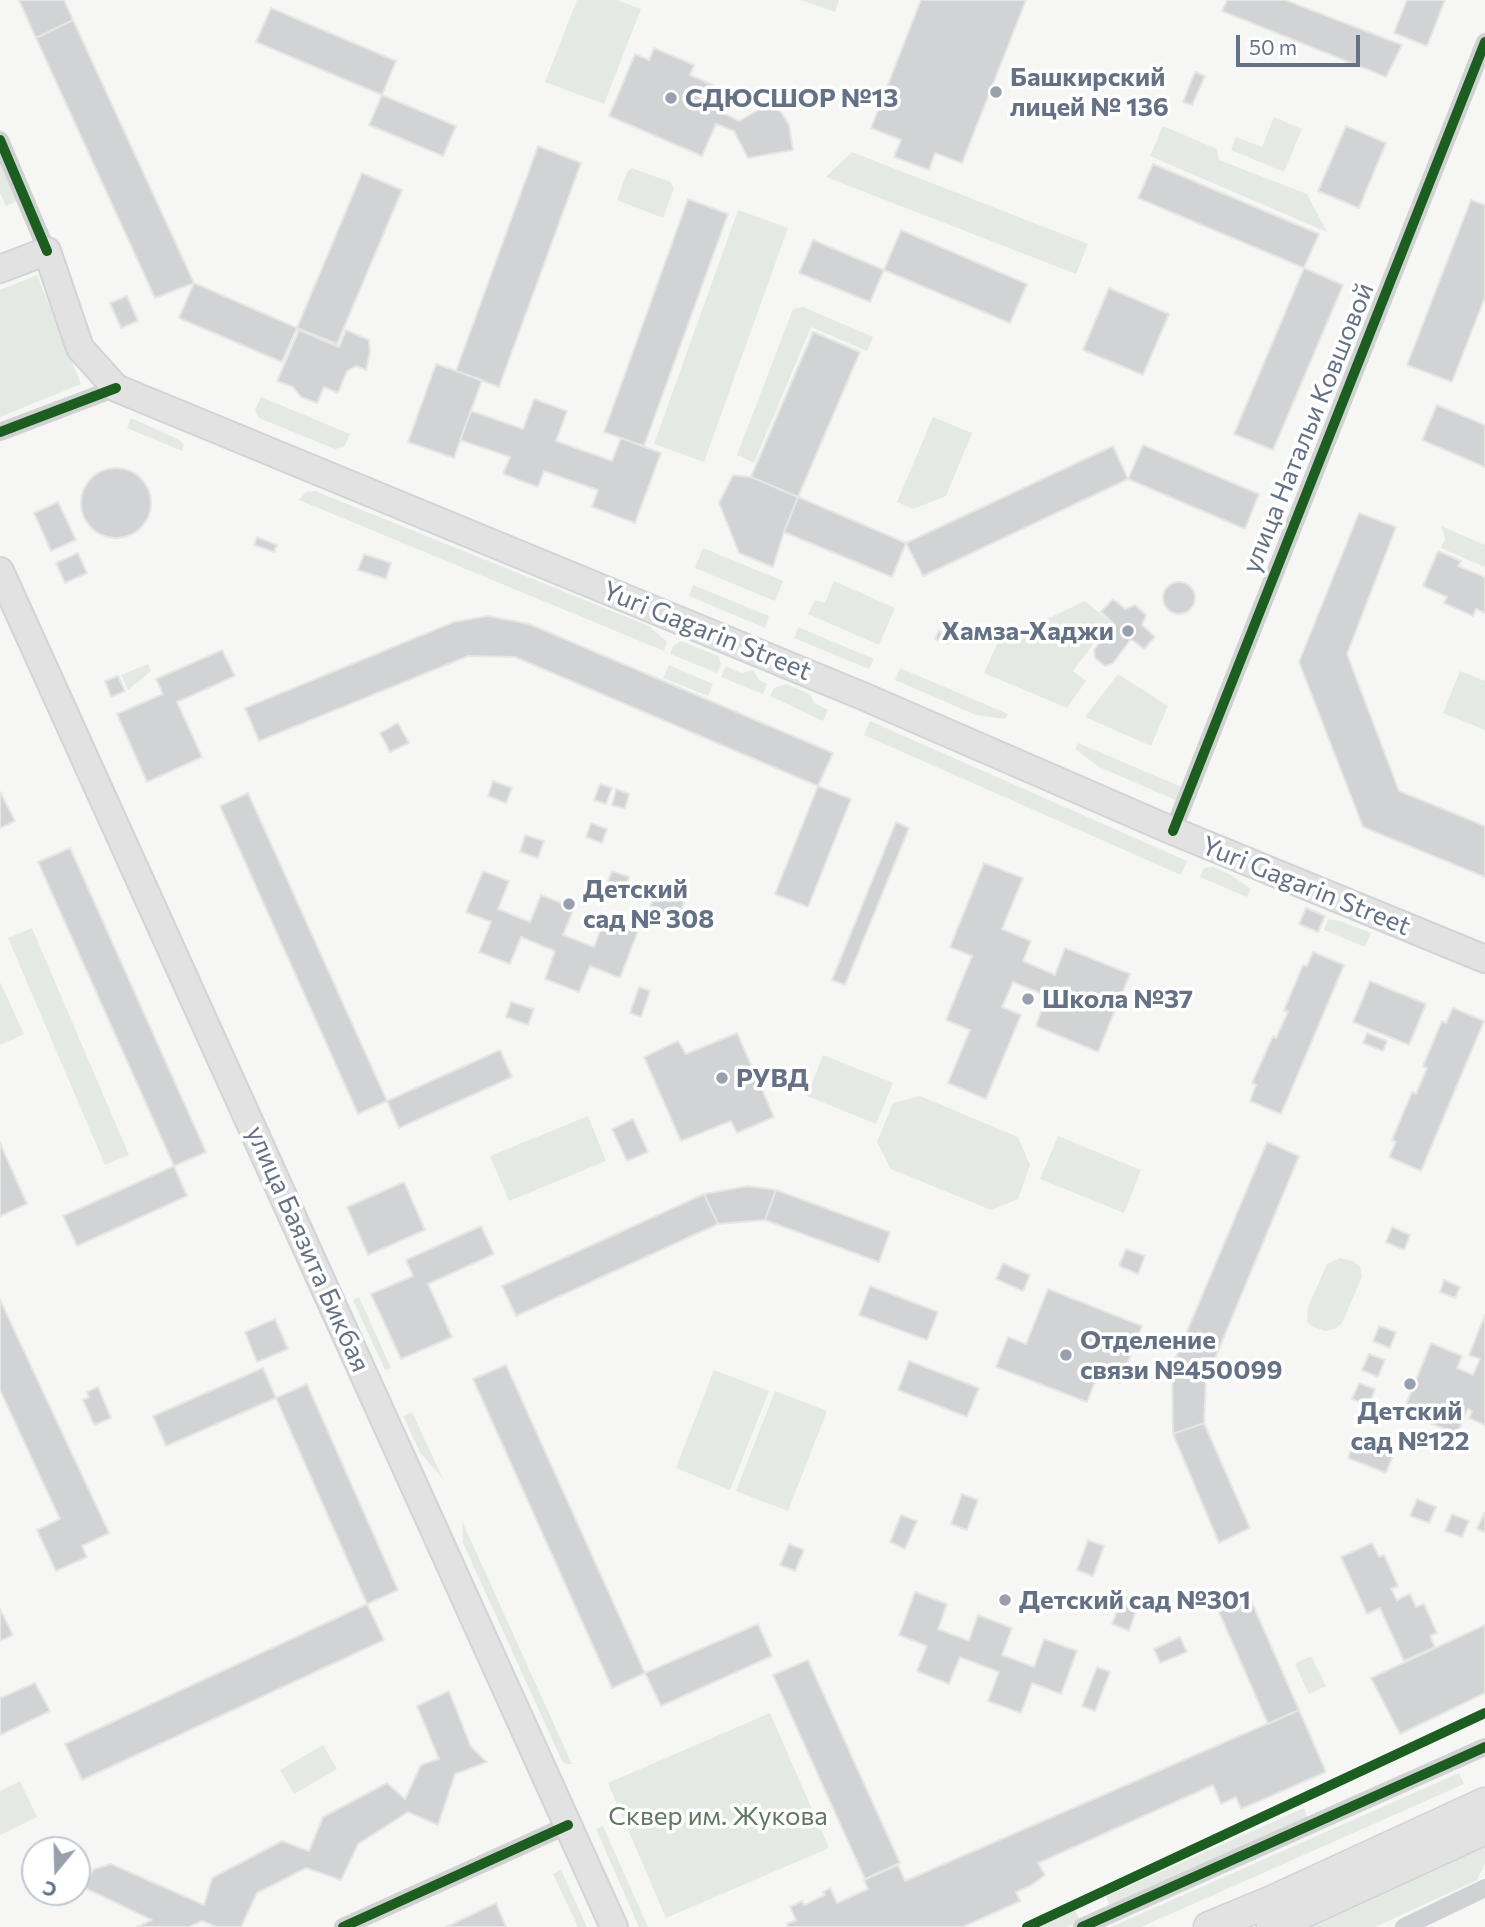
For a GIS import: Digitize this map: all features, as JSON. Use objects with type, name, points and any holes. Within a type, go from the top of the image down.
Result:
[{"type":"main road","name":"Yuri Gagarin Street","points":[[47,251],[80,348],[117,388],[865,697],[1173,831],[1485,959]]},
{"type":"main road","points":[[0,269],[47,251]]},
{"type":"main road","name":"улица Баязита Бикбая","points":[[0,571],[614,1927]]},
{"type":"main road","points":[[1209,1927],[1272,1901],[1485,1803]]},
{"type":"main road","points":[[1272,1927],[1485,1829]]},
{"type":"street","name":"улица Натальи Ковшовой","points":[[1173,831],[1485,42]]},
{"type":"street","points":[[0,140],[47,251]]},
{"type":"street","points":[[0,432],[117,388]]},
{"type":"street","points":[[1082,1927],[1485,1747]]},
{"type":"street","points":[[343,1927],[568,1825]]},
{"type":"street","points":[[1404,1927],[1485,1888]]},
{"type":"green space","points":[[577,0],[617,0],[641,9],[604,104],[545,82]]},
{"type":"green space","points":[[801,0],[839,0],[835,12]]},
{"type":"green space","points":[[1274,117],[1302,129],[1284,172],[1231,150],[1236,137],[1262,147]]},
{"type":"green space","points":[[1163,126],[1217,149],[1219,160],[1307,194],[1327,232],[1150,156]]},
{"type":"green space","points":[[852,152],[1088,244],[1076,274],[826,177]]},
{"type":"green space","points":[[0,159],[19,200],[6,206],[0,193]]},
{"type":"green space","points":[[632,168],[670,182],[674,188],[663,218],[617,200],[627,172]]},
{"type":"green space","points":[[738,210],[788,228],[704,462],[654,444]]},
{"type":"green space","points":[[37,275],[81,384],[0,417],[0,290]]},
{"type":"green space","points":[[803,307],[873,337],[867,351],[811,327],[754,463],[737,455],[793,309]]},
{"type":"green space","points":[[261,397],[350,434],[344,447],[335,449],[259,418],[255,410]]},
{"type":"green space","points":[[933,417],[972,433],[946,496],[913,509],[897,502]]},
{"type":"green space","points":[[131,418],[180,440],[184,445],[182,451],[127,428]]},
{"type":"green space","points":[[315,491],[649,626],[667,642],[664,651],[299,500],[306,492]]},
{"type":"green space","points":[[1441,526],[1485,545],[1485,567],[1441,548],[1445,539]]},
{"type":"green space","points":[[703,548],[783,581],[775,601],[695,568]]},
{"type":"green space","points":[[834,581],[895,608],[879,645],[808,614],[815,600],[825,603]]},
{"type":"green space","points":[[693,585],[769,616],[765,628],[689,596]]},
{"type":"green space","points":[[1085,601],[1110,622],[1073,671],[1086,681],[1067,708],[984,673],[998,642]]},
{"type":"green space","points":[[798,627],[874,659],[869,669],[794,638]]},
{"type":"green space","points":[[681,641],[718,656],[721,664],[717,673],[670,654],[673,646]]},
{"type":"green space","points":[[148,664],[151,671],[128,690],[121,675]]},
{"type":"green space","points":[[669,665],[713,684],[708,696],[663,678]]},
{"type":"green space","points":[[726,666],[741,673],[753,670],[759,680],[767,684],[763,694],[721,677]]},
{"type":"green space","points":[[900,668],[1008,714],[1005,719],[976,715],[895,680]]},
{"type":"green space","points":[[1460,671],[1485,681],[1485,730],[1443,713]]},
{"type":"green space","points":[[1118,674],[1168,706],[1151,746],[1085,717]]},
{"type":"green space","points":[[786,684],[810,694],[814,703],[828,710],[823,721],[770,696],[774,688]]},
{"type":"green space","points":[[870,721],[1187,861],[1181,875],[864,735]]},
{"type":"green space","points":[[1078,743],[1184,788],[1178,801],[1099,767],[1075,749]]},
{"type":"green space","points":[[1213,867],[1251,889],[1247,897],[1200,877],[1204,868]]},
{"type":"green space","points":[[1328,919],[1371,933],[1365,947],[1324,930]]},
{"type":"green space","points":[[32,928],[129,1155],[105,1165],[8,938]]},
{"type":"green space","points":[[0,982],[24,1034],[0,1045]]},
{"type":"green space","points":[[823,1055],[893,1083],[876,1124],[807,1096]]},
{"type":"green space","points":[[920,1096],[1018,1137],[1030,1165],[1018,1199],[991,1210],[891,1169],[877,1142],[893,1103]]},
{"type":"green space","points":[[588,1116],[606,1161],[509,1201],[490,1156]]},
{"type":"green space","points":[[1058,1136],[1141,1170],[1124,1213],[1040,1179]]},
{"type":"green space","points":[[1340,1258],[1353,1261],[1360,1267],[1362,1277],[1342,1323],[1335,1329],[1325,1331],[1307,1322],[1308,1307],[1327,1264]]},
{"type":"green space","points":[[359,1297],[391,1368],[385,1370],[353,1300]]},
{"type":"green space","points":[[714,1370],[769,1391],[730,1490],[676,1468]]},
{"type":"green space","points":[[775,1391],[827,1411],[788,1511],[736,1491]]},
{"type":"green space","points":[[412,1412],[443,1479],[420,1452],[403,1416]]},
{"type":"green space","points":[[462,1521],[572,1764],[562,1761],[463,1543]]},
{"type":"green space","points":[[1311,1656],[1326,1686],[1309,1694],[1295,1664]]},
{"type":"green space","name":"Сквер им. Жукова","points":[[770,1713],[829,1848],[666,1918],[608,1783]]},
{"type":"green space","points":[[323,1745],[337,1769],[294,1794],[280,1770]]},
{"type":"green space","points":[[1459,1773],[1464,1784],[1141,1927],[1111,1927]]},
{"type":"green space","points":[[20,1781],[37,1817],[0,1835],[0,1791]]},
{"type":"green space","points":[[1304,1808],[1308,1819],[1110,1907],[1106,1896]]},
{"type":"green space","points":[[603,1826],[648,1927],[639,1927],[596,1829]]},
{"type":"green space","points":[[1485,1843],[1485,1863],[1477,1880],[1375,1927],[1298,1927]]},
{"type":"green space","points":[[561,1870],[587,1927],[578,1927],[553,1874]]},
{"type":"green space","points":[[1075,1910],[1080,1921],[1066,1927],[1039,1927]]},
{"type":"building","points":[[19,0],[64,0],[73,20],[36,38]]},
{"type":"building","points":[[921,0],[1026,0],[962,163],[935,153],[929,170],[894,157],[901,140],[871,128]]},
{"type":"building","points":[[1227,0],[1285,0],[1402,45],[1386,77],[1222,11]]},
{"type":"building","points":[[1407,0],[1445,0],[1427,46],[1394,33]]},
{"type":"building","points":[[271,8],[396,61],[382,95],[256,42]]},
{"type":"building","points":[[73,20],[194,283],[155,298],[36,38]]},
{"type":"building","name":"СДЮСШОР №13","points":[[654,48],[694,65],[690,75],[729,92],[721,112],[739,121],[769,104],[781,112],[789,125],[793,150],[748,158],[734,131],[716,124],[702,156],[609,116],[635,54],[649,60]]},
{"type":"building","points":[[1195,72],[1205,76],[1192,105],[1183,102]]},
{"type":"building","points":[[382,95],[456,126],[443,156],[369,125]]},
{"type":"building","points":[[1346,126],[1386,143],[1359,208],[1318,191]]},
{"type":"building","points":[[538,146],[581,163],[499,387],[456,371]]},
{"type":"building","points":[[1153,164],[1319,234],[1304,268],[1138,198]]},
{"type":"building","points":[[362,173],[402,190],[337,344],[297,328]]},
{"type":"building","points":[[688,199],[728,214],[644,446],[604,432]]},
{"type":"building","points":[[1471,200],[1485,205],[1485,297],[1452,382],[1407,365]]},
{"type":"building","points":[[901,230],[1027,284],[1010,323],[884,270]]},
{"type":"building","points":[[813,240],[884,270],[870,302],[799,273]]},
{"type":"building","points":[[1304,268],[1343,285],[1273,450],[1234,434]]},
{"type":"building","points":[[194,283],[297,328],[282,362],[179,318]]},
{"type":"building","points":[[1109,288],[1169,314],[1143,375],[1083,350]]},
{"type":"building","points":[[127,296],[138,321],[121,328],[110,303]]},
{"type":"building","points":[[299,330],[339,347],[346,330],[369,340],[370,352],[366,370],[356,366],[347,371],[338,393],[324,387],[317,403],[301,397],[293,387],[277,381]]},
{"type":"building","points":[[813,332],[860,352],[798,497],[751,477]]},
{"type":"building","points":[[436,364],[482,380],[454,458],[408,442]]},
{"type":"building","points":[[534,399],[567,411],[556,441],[612,461],[621,438],[661,453],[635,523],[592,507],[598,490],[544,471],[538,487],[503,474],[510,457],[460,440],[471,411],[523,429]]},
{"type":"building","points":[[1437,405],[1485,425],[1485,467],[1422,440]]},
{"type":"building","points":[[1143,445],[1259,494],[1245,529],[1128,479]]},
{"type":"building","points":[[1113,446],[1128,479],[923,576],[906,543]]},
{"type":"building","points":[[123,468],[136,474],[145,483],[149,489],[149,517],[141,528],[130,536],[109,538],[91,528],[83,517],[81,496],[91,478],[102,470]]},
{"type":"building","points":[[733,475],[751,477],[798,497],[773,567],[739,553],[719,503]]},
{"type":"building","points":[[798,497],[906,543],[892,577],[784,532]]},
{"type":"building","points":[[58,502],[76,540],[51,551],[34,513]]},
{"type":"building","points":[[1359,513],[1396,527],[1347,654],[1399,791],[1485,826],[1485,877],[1363,827],[1299,662]]},
{"type":"building","points":[[257,537],[277,545],[274,552],[254,545]]},
{"type":"building","points":[[1438,551],[1461,561],[1458,566],[1485,577],[1485,613],[1476,609],[1473,616],[1444,603],[1447,597],[1423,586]]},
{"type":"building","points":[[78,553],[87,573],[65,583],[56,563]]},
{"type":"building","points":[[364,554],[391,563],[386,579],[358,570]]},
{"type":"building","points":[[1179,582],[1190,587],[1195,598],[1190,609],[1179,614],[1168,609],[1163,598],[1168,587]]},
{"type":"building","name":"Хамза-Хаджи","points":[[1113,599],[1125,609],[1135,605],[1146,615],[1142,625],[1155,637],[1144,649],[1131,639],[1113,663],[1105,666],[1095,658],[1094,650],[1114,624],[1101,612]]},
{"type":"building","points":[[488,616],[529,624],[833,753],[818,786],[515,657],[468,656],[259,741],[245,708],[454,622]]},
{"type":"building","points":[[939,631],[951,637],[948,644],[935,639]]},
{"type":"building","points":[[222,650],[235,676],[177,702],[202,757],[147,782],[117,714],[163,694],[156,679]]},
{"type":"building","points":[[118,676],[125,691],[111,697],[105,681]]},
{"type":"building","points":[[398,723],[409,743],[390,752],[380,733]]},
{"type":"building","points":[[493,781],[512,788],[506,803],[488,796]]},
{"type":"building","points":[[600,784],[612,788],[606,804],[594,800]]},
{"type":"building","points":[[818,786],[851,799],[808,907],[775,894]]},
{"type":"building","points":[[616,789],[629,794],[625,809],[612,805]]},
{"type":"building","points":[[0,792],[15,821],[0,828]]},
{"type":"building","points":[[248,793],[387,1101],[358,1114],[220,806]]},
{"type":"building","points":[[896,822],[909,828],[845,985],[832,980]]},
{"type":"building","points":[[591,823],[607,829],[602,843],[586,837]]},
{"type":"building","points":[[525,835],[544,841],[538,858],[520,852]]},
{"type":"building","points":[[70,848],[206,1152],[174,1166],[38,862]]},
{"type":"building","points":[[984,863],[1023,878],[1002,929],[1031,941],[1023,961],[1055,975],[1065,948],[1130,974],[1098,1052],[1036,1026],[1047,996],[1013,982],[1002,1007],[1021,1015],[986,1099],[948,1083],[970,1030],[946,1020],[972,956],[950,947]]},
{"type":"building","points":[[483,871],[509,881],[498,909],[530,922],[541,895],[574,908],[563,935],[594,947],[605,918],[638,931],[620,978],[590,966],[579,992],[545,979],[555,951],[521,937],[510,964],[479,952],[491,922],[466,912]]},
{"type":"building","points":[[612,871],[629,877],[624,892],[606,886]]},
{"type":"building","points":[[660,886],[686,898],[677,919],[650,906]]},
{"type":"building","points":[[1306,908],[1325,916],[1318,932],[1299,924]]},
{"type":"building","points":[[1313,952],[1344,965],[1281,1114],[1250,1101],[1256,1085],[1252,1083],[1273,1036],[1276,1038],[1288,1012],[1284,1010],[1303,965],[1307,966]]},
{"type":"building","points":[[1370,981],[1426,1004],[1409,1045],[1353,1022]]},
{"type":"building","points":[[639,987],[650,991],[641,1017],[630,1013]]},
{"type":"building","points":[[511,1002],[534,1009],[528,1025],[506,1017]]},
{"type":"building","points":[[1453,1008],[1484,1021],[1421,1171],[1389,1157],[1396,1142],[1392,1140],[1412,1092],[1416,1094],[1427,1068],[1423,1066],[1442,1021],[1446,1023]]},
{"type":"building","points":[[737,1033],[774,1117],[737,1133],[731,1121],[681,1141],[644,1057],[678,1041],[686,1054]]},
{"type":"building","points":[[1367,1033],[1387,1041],[1383,1051],[1363,1043]]},
{"type":"building","points":[[500,1050],[512,1077],[399,1128],[387,1101]]},
{"type":"building","points":[[633,1119],[648,1152],[627,1161],[612,1129]]},
{"type":"building","points":[[1267,1142],[1299,1156],[1206,1380],[1172,1367]]},
{"type":"building","points":[[0,1143],[27,1204],[0,1216]]},
{"type":"building","points":[[174,1166],[187,1196],[77,1246],[63,1216]]},
{"type":"building","points":[[404,1182],[425,1230],[368,1255],[347,1207]]},
{"type":"building","points":[[748,1186],[776,1190],[765,1220],[718,1224],[704,1194]]},
{"type":"building","points":[[776,1190],[890,1232],[879,1262],[765,1220]]},
{"type":"building","points":[[704,1194],[718,1224],[516,1316],[502,1286]]},
{"type":"building","points":[[481,1226],[494,1254],[428,1284],[452,1337],[401,1359],[371,1294],[413,1276],[406,1260]]},
{"type":"building","points":[[1392,1227],[1410,1235],[1404,1250],[1386,1242]]},
{"type":"building","points":[[1126,1249],[1145,1256],[1138,1274],[1119,1266]]},
{"type":"building","points":[[1003,1263],[1030,1275],[1023,1291],[996,1279]]},
{"type":"building","points":[[1444,1280],[1460,1287],[1455,1298],[1440,1292]]},
{"type":"building","points":[[870,1286],[938,1312],[927,1340],[859,1315]]},
{"type":"building","name":"Отделение связи №450099","points":[[1048,1289],[1142,1326],[1120,1383],[1098,1374],[1087,1402],[996,1367],[1008,1337],[1026,1344]]},
{"type":"building","points":[[0,1300],[109,1533],[82,1546],[87,1557],[56,1571],[37,1530],[60,1519],[0,1390]]},
{"type":"building","points":[[1485,1315],[1485,1425],[1469,1418],[1472,1411],[1468,1409],[1457,1434],[1403,1412],[1431,1343],[1462,1356],[1457,1368],[1473,1375],[1480,1359],[1469,1355]]},
{"type":"building","points":[[275,1319],[288,1349],[257,1362],[245,1332]]},
{"type":"building","points":[[1379,1326],[1396,1332],[1390,1348],[1373,1341]]},
{"type":"building","points":[[1369,1354],[1385,1360],[1378,1377],[1362,1370]]},
{"type":"building","points":[[909,1361],[979,1388],[967,1417],[898,1390]]},
{"type":"building","points":[[506,1365],[645,1673],[612,1688],[473,1379]]},
{"type":"building","points":[[1172,1367],[1206,1380],[1204,1423],[1173,1434]]},
{"type":"building","points":[[263,1368],[276,1398],[166,1446],[153,1416]]},
{"type":"building","points":[[1359,1383],[1375,1389],[1369,1406],[1352,1399]]},
{"type":"building","points":[[307,1384],[398,1590],[367,1604],[276,1398]]},
{"type":"building","points":[[98,1387],[111,1418],[94,1425],[83,1400],[89,1397],[87,1392]]},
{"type":"building","points":[[1204,1423],[1250,1528],[1219,1543],[1173,1434]]},
{"type":"building","points":[[1357,1435],[1395,1450],[1386,1473],[1348,1458]]},
{"type":"building","points":[[962,1494],[978,1500],[967,1530],[951,1524]]},
{"type":"building","points":[[1417,1499],[1436,1507],[1429,1523],[1410,1516]]},
{"type":"building","points":[[1485,1513],[1485,1532],[1477,1529]]},
{"type":"building","points":[[1452,1514],[1469,1521],[1462,1537],[1445,1531]]},
{"type":"building","points":[[901,1515],[917,1521],[905,1549],[890,1542]]},
{"type":"building","points":[[1088,1540],[1104,1546],[1093,1576],[1077,1570]]},
{"type":"building","points":[[1372,1543],[1379,1557],[1384,1555],[1398,1586],[1391,1589],[1397,1600],[1410,1594],[1416,1607],[1424,1604],[1437,1633],[1430,1636],[1435,1647],[1404,1661],[1380,1608],[1367,1614],[1341,1557]]},
{"type":"building","points":[[789,1544],[804,1550],[795,1571],[780,1565]]},
{"type":"building","points":[[915,1592],[947,1604],[938,1629],[969,1641],[978,1615],[1012,1628],[1002,1655],[1034,1667],[1044,1639],[1077,1651],[1061,1694],[1032,1683],[1021,1713],[988,1701],[999,1672],[960,1657],[949,1684],[917,1671],[927,1646],[899,1635]]},
{"type":"building","points":[[1123,1596],[1139,1602],[1129,1631],[1112,1624]]},
{"type":"building","points":[[1250,1598],[1299,1710],[1268,1724],[1219,1612]]},
{"type":"building","points":[[367,1604],[384,1640],[82,1780],[65,1744]]},
{"type":"building","points":[[0,1609],[13,1635],[0,1641]]},
{"type":"building","points":[[758,1624],[772,1656],[661,1706],[645,1673]]},
{"type":"building","points":[[1485,1625],[1485,1693],[1400,1734],[1371,1678]]},
{"type":"building","points":[[1180,1637],[1187,1652],[1160,1663],[1154,1649]]},
{"type":"building","points":[[808,1660],[900,1863],[865,1879],[773,1675]]},
{"type":"building","points":[[1097,1667],[1110,1672],[1095,1711],[1082,1706]]},
{"type":"building","points":[[35,1683],[50,1711],[0,1735],[0,1698]]},
{"type":"building","points":[[449,1691],[471,1747],[487,1762],[455,1774],[438,1825],[408,1812],[358,1844],[341,1880],[306,1868],[257,1893],[241,1927],[217,1927],[202,1921],[189,1927],[137,1927],[152,1920],[91,1891],[91,1874],[94,1869],[111,1864],[204,1905],[212,1878],[282,1841],[309,1851],[323,1817],[387,1783],[405,1799],[421,1765],[439,1759],[417,1706]]},
{"type":"building","points":[[1299,1710],[1326,1772],[1241,1809],[1236,1797],[1221,1804],[1213,1785],[1038,1863],[1045,1875],[1016,1892],[1020,1901],[963,1927],[788,1927],[787,1924],[796,1920],[790,1907],[802,1901],[804,1905],[825,1895],[823,1892],[830,1888],[837,1903],[868,1889],[864,1880],[898,1865],[905,1881]]},
{"type":"building","points":[[496,1903],[506,1927],[446,1927]]},
{"type":"cycle path","points":[[1173,831],[1485,42]]},
{"type":"cycle path","points":[[0,140],[47,251]]},
{"type":"cycle path","points":[[0,432],[116,388]]},
{"type":"cycle path","points":[[1027,1927],[1485,1713]]},
{"type":"cycle path","points":[[1082,1927],[1485,1747]]},
{"type":"cycle path","points":[[343,1927],[568,1825]]},
{"type":"place","name":"Башкирский лицей № 136","points":[[996,92]]},
{"type":"place","name":"СДЮСШОР №13","points":[[671,98]]},
{"type":"place","name":"Хамза-Хаджи","points":[[1128,631]]},
{"type":"place","name":"Детский сад № 308","points":[[569,904]]},
{"type":"place","name":"Школа №37","points":[[1028,999]]},
{"type":"place","name":"РУВД","points":[[722,1078]]},
{"type":"place","name":"Отделение связи №450099","points":[[1066,1355]]},
{"type":"place","name":"Детский сад №122","points":[[1410,1384]]},
{"type":"place","name":"Детский сад №301","points":[[1005,1600]]}]
